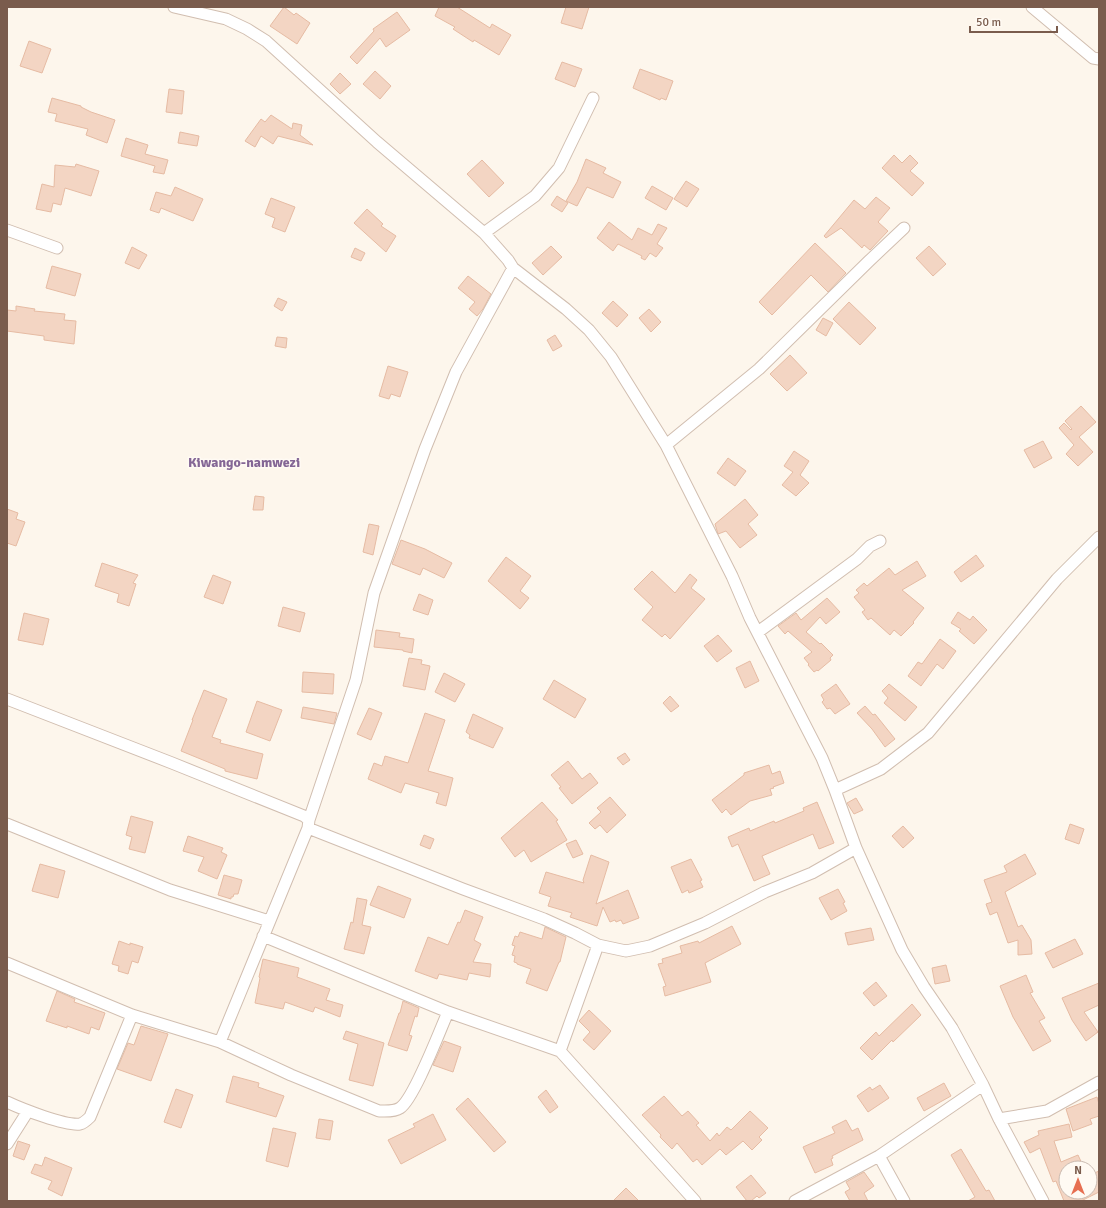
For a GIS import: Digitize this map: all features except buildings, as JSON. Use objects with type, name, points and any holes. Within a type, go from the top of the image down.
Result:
[{"type":"street","points":[[174,7],[226,19],[247,29],[266,41],[377,142],[484,233],[508,260],[513,268],[566,309],[589,330],[611,357],[666,445],[732,576],[750,618],[822,758],[836,790],[856,848],[902,950],[924,987],[952,1028],[983,1084],[999,1119],[1043,1201]]},
{"type":"street","points":[[1032,7],[1093,58],[1099,59]]},
{"type":"street","points":[[484,233],[534,196],[559,168],[593,98]]},
{"type":"street","points":[[666,445],[759,369],[868,261],[904,228]]},
{"type":"street","points":[[7,230],[57,248]]},
{"type":"street","points":[[220,1042],[308,824],[356,680],[374,593],[425,449],[456,372],[513,268]]},
{"type":"street","points":[[836,790],[881,770],[928,733],[1057,579],[1099,537]]},
{"type":"street","points":[[758,632],[856,559],[870,546],[880,541]]},
{"type":"street","points":[[7,699],[304,816],[308,824],[462,889],[544,919],[598,946],[626,951],[650,946],[705,923],[765,892],[812,873],[856,848]]},
{"type":"street","points":[[7,824],[170,890],[269,921]]},
{"type":"street","points":[[263,936],[448,1012],[560,1051],[695,1201]]},
{"type":"street","points":[[560,1051],[598,946]]},
{"type":"street","points":[[7,963],[132,1014],[220,1042],[290,1075],[379,1111],[389,1112],[399,1109],[411,1095],[448,1012]]},
{"type":"street","points":[[7,1102],[28,1111],[71,1124],[85,1122],[90,1117],[132,1014]]},
{"type":"street","points":[[999,1119],[1047,1111],[1099,1082]]},
{"type":"street","points":[[795,1201],[879,1156],[983,1084]]},
{"type":"street","points":[[7,1144],[28,1111]]},
{"type":"street","points":[[879,1156],[904,1201]]},
{"type":"district","name":"Kiwango-namwezi","points":[[244,462]]}]
